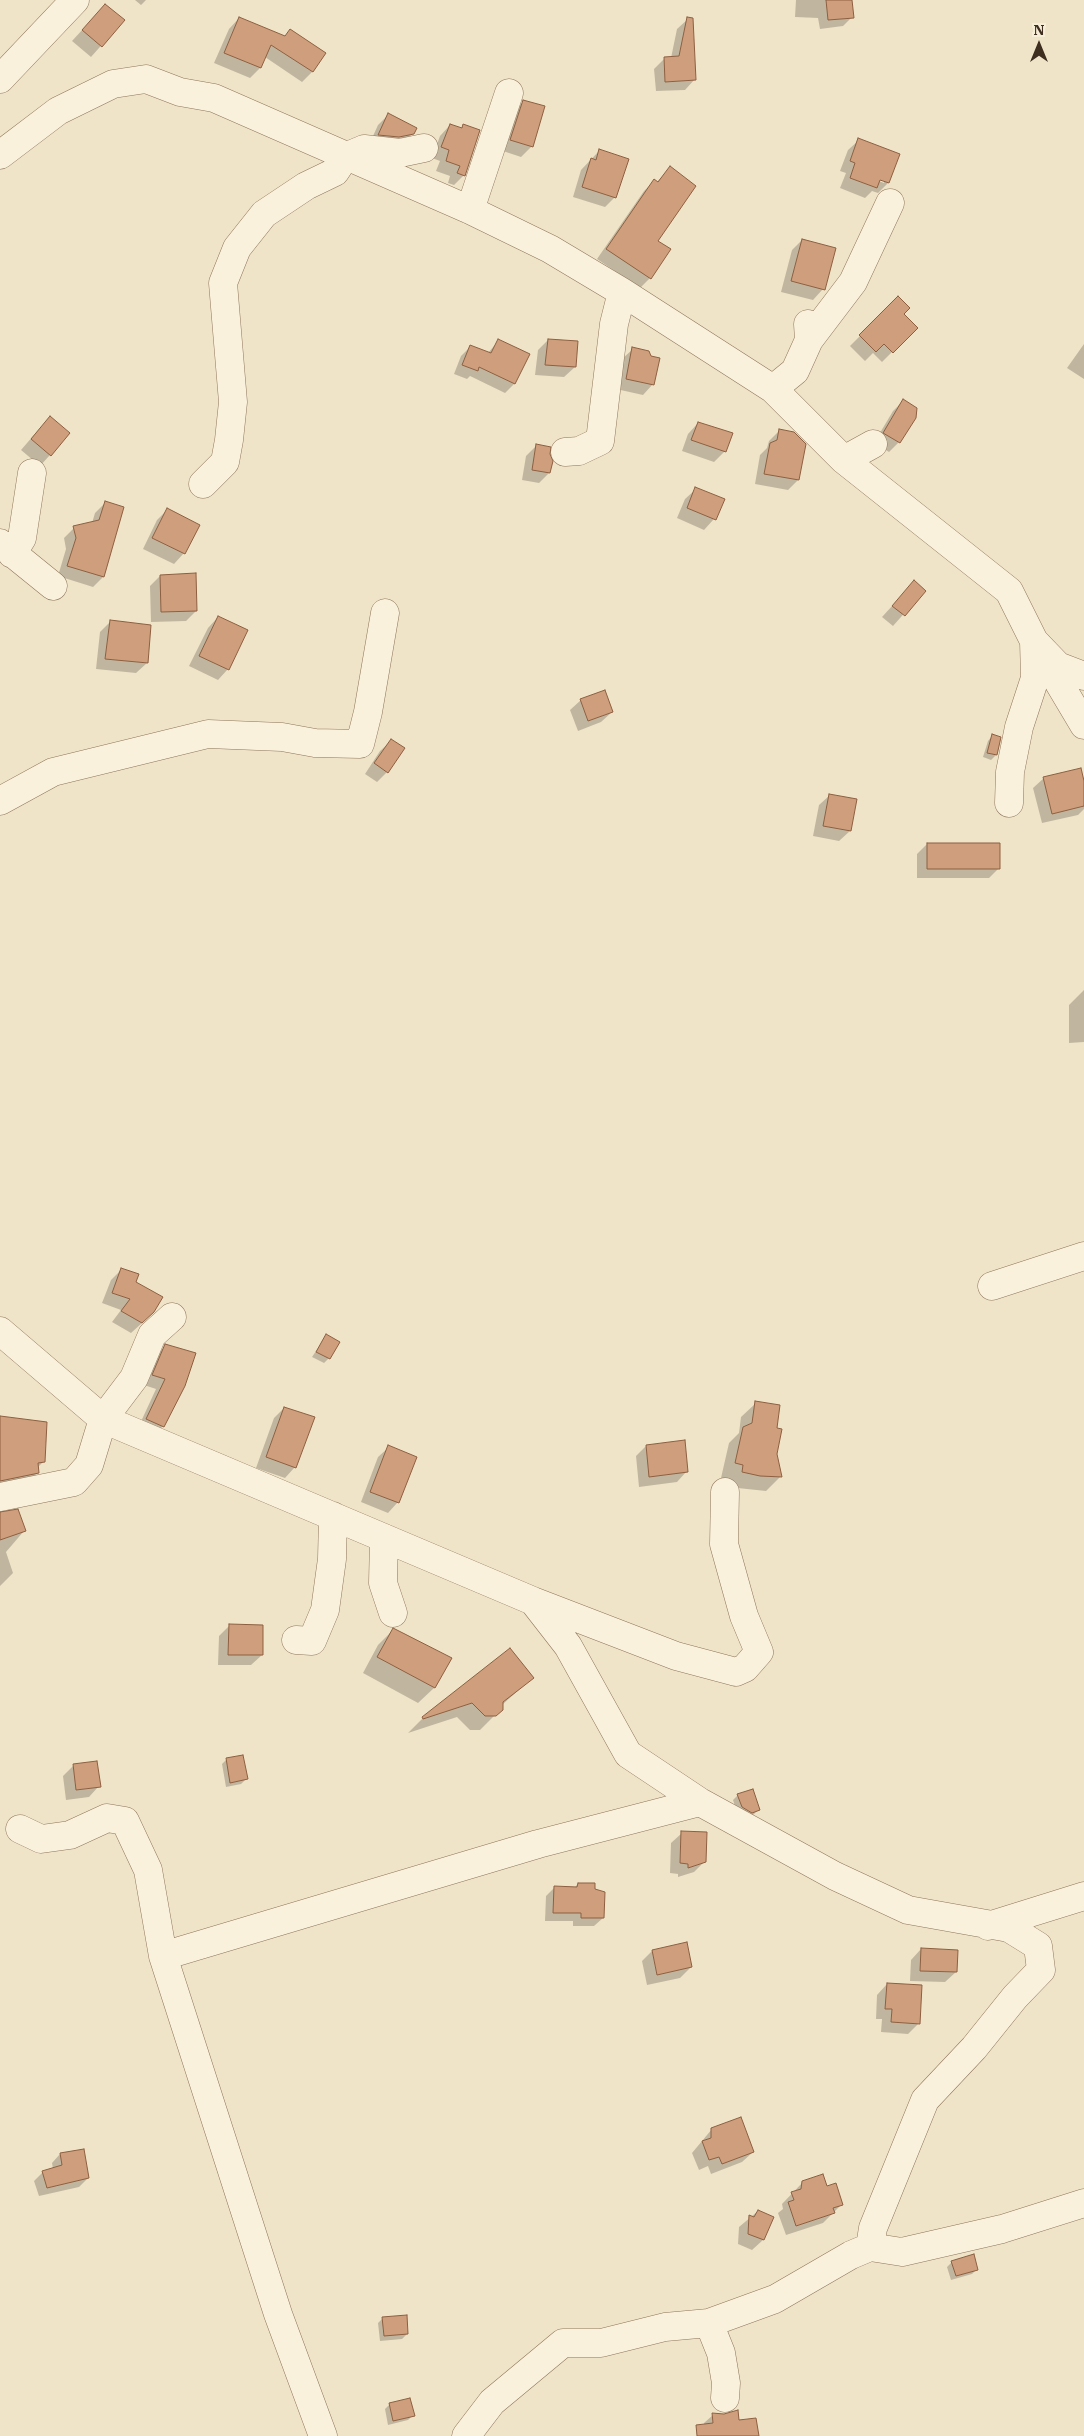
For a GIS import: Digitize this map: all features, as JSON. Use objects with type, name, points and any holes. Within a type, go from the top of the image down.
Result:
[{"type":"street","points":[[0,79],[75,0]]},
{"type":"street","points":[[0,155],[58,111],[113,84],[146,79],[180,92],[214,98],[345,157],[470,210],[550,248],[773,389],[844,460],[1009,591],[1034,641],[1058,666],[1084,676]]},
{"type":"street","points":[[470,210],[510,93]]},
{"type":"street","points":[[203,484],[225,462],[229,440],[233,402],[223,283],[237,248],[264,214],[306,186],[335,172],[345,157],[364,149],[400,153],[424,148]]},
{"type":"street","points":[[773,389],[795,371],[809,332],[853,282],[890,203]]},
{"type":"street","points":[[565,452],[579,451],[600,441],[614,324],[622,292]]},
{"type":"street","points":[[844,460],[872,444]]},
{"type":"street","points":[[32,473],[22,538],[6,548],[53,586]]},
{"type":"street","points":[[0,801],[53,772],[208,734],[282,737],[315,743],[360,744],[368,712],[385,614]]},
{"type":"street","points":[[1010,802],[1010,772],[1019,727],[1035,678],[1034,641]]},
{"type":"street","points":[[1058,666],[1059,683],[1084,724]]},
{"type":"street","points":[[992,1286],[1084,1256]]},
{"type":"street","points":[[0,1497],[74,1482],[89,1465],[103,1419],[134,1378],[152,1335],[172,1318]]},
{"type":"street","points":[[0,1330],[103,1419],[533,1601],[676,1656],[736,1672],[745,1668],[759,1652],[744,1616],[724,1544],[725,1492]]},
{"type":"street","points":[[296,1640],[312,1641],[325,1610],[332,1559],[333,1516]]},
{"type":"street","points":[[384,1538],[383,1582],[393,1613]]},
{"type":"street","points":[[533,1601],[568,1646],[628,1754],[700,1802],[835,1876],[908,1910],[988,1926],[1009,1928],[1038,1946],[1041,1970],[1015,1996],[974,2048],[925,2100],[873,2228],[870,2247]]},
{"type":"street","points":[[163,1956],[538,1844],[700,1802]]},
{"type":"street","points":[[20,1829],[41,1839],[70,1835],[107,1818],[124,1821],[148,1870],[163,1956],[278,2314],[323,2436]]},
{"type":"street","points":[[988,1926],[1084,1896]]},
{"type":"street","points":[[466,2436],[492,2402],[563,2343],[601,2343],[665,2327],[708,2323],[775,2299],[851,2255],[870,2247],[902,2252],[1002,2229],[1084,2203]]},
{"type":"street","points":[[708,2323],[721,2353],[726,2383],[725,2398]]},
{"type":"building","points":[[826,0],[852,0],[854,18],[828,20]]},
{"type":"building","points":[[105,4],[125,20],[102,47],[82,30]]},
{"type":"building","points":[[239,17],[285,36],[290,29],[326,53],[313,72],[271,45],[261,68],[224,53]]},
{"type":"building","points":[[687,17],[693,18],[696,80],[665,82],[664,57],[679,56]]},
{"type":"building","points":[[523,100],[545,106],[533,147],[510,140]]},
{"type":"building","points":[[388,113],[417,128],[414,134],[399,137],[378,135]]},
{"type":"building","points":[[450,124],[462,128],[463,124],[480,130],[465,176],[457,173],[460,166],[446,161],[449,150],[441,147]]},
{"type":"building","points":[[858,138],[900,154],[889,183],[880,180],[877,188],[850,178],[855,163],[850,161]]},
{"type":"building","points":[[599,149],[629,159],[616,198],[582,187],[591,158],[596,160]]},
{"type":"building","points":[[670,166],[696,186],[658,241],[671,249],[651,279],[606,249],[654,179],[658,182]]},
{"type":"building","points":[[802,239],[836,248],[825,290],[791,281]]},
{"type":"building","points":[[898,296],[910,308],[904,314],[918,328],[893,353],[884,344],[876,352],[859,335]]},
{"type":"building","points":[[498,339],[530,354],[515,384],[479,367],[478,371],[462,365],[470,345],[491,353]]},
{"type":"building","points":[[548,339],[578,341],[576,367],[545,365]]},
{"type":"building","points":[[632,347],[649,351],[651,356],[660,358],[654,385],[626,379]]},
{"type":"building","points":[[903,399],[917,408],[916,418],[900,443],[883,433]]},
{"type":"building","points":[[50,416],[70,433],[51,456],[31,439]]},
{"type":"building","points":[[698,422],[733,433],[726,452],[691,440]]},
{"type":"building","points":[[779,429],[794,432],[806,444],[799,480],[764,474],[770,443],[777,440]]},
{"type":"building","points":[[536,444],[551,447],[550,454],[553,461],[550,473],[532,470]]},
{"type":"building","points":[[695,487],[725,499],[716,520],[687,508]]},
{"type":"building","points":[[105,501],[124,507],[104,577],[67,566],[76,538],[73,526],[99,520]]},
{"type":"building","points":[[167,508],[200,525],[185,554],[152,538]]},
{"type":"building","points":[[196,573],[197,611],[161,612],[160,575]]},
{"type":"building","points":[[914,580],[926,591],[905,616],[892,606]]},
{"type":"building","points":[[218,616],[248,630],[229,670],[199,656]]},
{"type":"building","points":[[110,620],[151,625],[148,663],[105,659]]},
{"type":"building","points":[[605,690],[613,712],[588,721],[580,699]]},
{"type":"building","points":[[992,734],[1001,737],[997,755],[987,753]]},
{"type":"building","points":[[391,739],[405,748],[388,773],[374,763]]},
{"type":"building","points":[[1081,768],[1084,781],[1084,806],[1052,814],[1043,777]]},
{"type":"building","points":[[829,794],[857,799],[851,831],[823,826]]},
{"type":"building","points":[[927,843],[1000,843],[1000,869],[927,869]]},
{"type":"building","points":[[121,1268],[139,1274],[136,1282],[163,1297],[154,1312],[142,1323],[121,1311],[130,1299],[112,1293]]},
{"type":"building","points":[[326,1334],[340,1342],[330,1359],[316,1352]]},
{"type":"building","points":[[165,1344],[196,1353],[185,1386],[164,1427],[146,1419],[165,1379],[152,1375]]},
{"type":"building","points":[[755,1401],[780,1405],[777,1428],[782,1429],[777,1454],[782,1477],[760,1476],[742,1472],[743,1465],[735,1463],[743,1427],[752,1423]]},
{"type":"building","points":[[284,1407],[315,1417],[296,1468],[266,1457]]},
{"type":"building","points":[[0,1416],[47,1422],[45,1462],[38,1463],[39,1473],[0,1481]]},
{"type":"building","points":[[685,1440],[688,1472],[649,1477],[646,1445]]},
{"type":"building","points":[[388,1445],[417,1457],[399,1503],[370,1492]]},
{"type":"building","points":[[18,1509],[26,1531],[0,1540],[0,1512]]},
{"type":"building","points":[[229,1624],[263,1625],[263,1655],[228,1655]]},
{"type":"building","points":[[393,1628],[452,1658],[435,1688],[377,1657]]},
{"type":"building","points":[[510,1648],[534,1678],[503,1702],[503,1710],[496,1716],[485,1716],[472,1703],[423,1719],[422,1717]]},
{"type":"building","points":[[243,1755],[248,1779],[230,1783],[226,1758]]},
{"type":"building","points":[[97,1761],[101,1787],[76,1790],[73,1764]]},
{"type":"building","points":[[753,1789],[760,1810],[752,1813],[742,1807],[737,1794]]},
{"type":"building","points":[[681,1831],[707,1832],[706,1862],[688,1868],[688,1864],[680,1863]]},
{"type":"building","points":[[578,1883],[595,1883],[595,1889],[605,1892],[604,1918],[581,1918],[581,1913],[553,1913],[554,1886],[577,1887]]},
{"type":"building","points":[[687,1942],[692,1967],[657,1975],[652,1950]]},
{"type":"building","points":[[921,1948],[958,1950],[957,1972],[920,1971]]},
{"type":"building","points":[[887,1983],[922,1985],[920,2024],[891,2022],[892,2009],[885,2009]]},
{"type":"building","points":[[741,2117],[754,2152],[722,2164],[719,2157],[709,2160],[702,2141],[711,2138],[711,2128]]},
{"type":"building","points":[[84,2149],[89,2178],[47,2188],[42,2171],[62,2165],[60,2153]]},
{"type":"building","points":[[823,2174],[827,2186],[836,2183],[843,2205],[833,2208],[835,2213],[796,2226],[788,2202],[794,2200],[791,2192],[801,2189],[802,2181]]},
{"type":"building","points":[[758,2210],[774,2217],[764,2240],[748,2234],[749,2215],[754,2217]]},
{"type":"building","points":[[974,2254],[978,2270],[956,2276],[951,2261]]},
{"type":"building","points":[[407,2315],[408,2334],[384,2336],[382,2317]]},
{"type":"building","points":[[410,2398],[415,2416],[393,2421],[389,2403]]},
{"type":"building","points":[[738,2410],[739,2420],[756,2418],[759,2436],[697,2436],[696,2425],[713,2423],[712,2413],[724,2414]]}]
